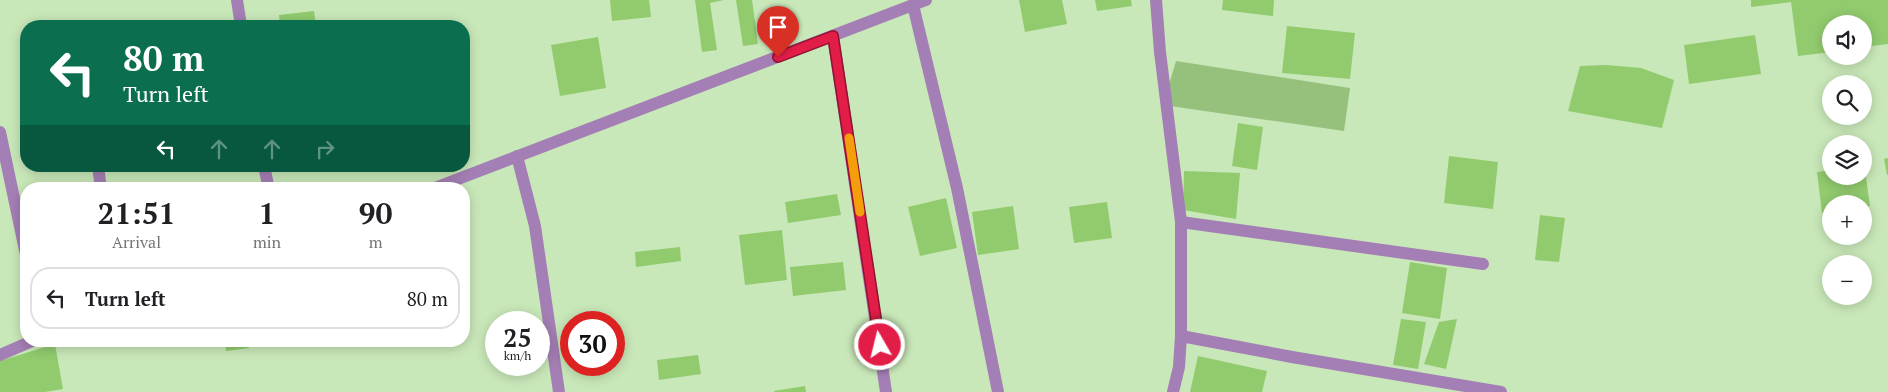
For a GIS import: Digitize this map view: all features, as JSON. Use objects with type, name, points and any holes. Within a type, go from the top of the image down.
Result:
[{"type":"street","points":[[237,0],[240,20]]},
{"type":"street","points":[[450,182],[926,0]]},
{"type":"street","points":[[1156,0],[1160,52],[1181,222],[1181,336],[1179,368],[1173,392]]},
{"type":"street","points":[[913,5],[957,188],[998,392]]},
{"type":"street","points":[[833,36],[886,392]]},
{"type":"street","points":[[0,132],[20,227]]},
{"type":"street","points":[[517,156],[535,226],[559,392]]},
{"type":"street","points":[[1181,222],[1483,264]]},
{"type":"street","points":[[1181,336],[1292,357],[1501,392]]},
{"type":"street","points":[[0,355],[20,346]]},
{"type":"green space","points":[[1176,61],[1350,88],[1344,131],[1163,105]]},
{"type":"building","points":[[610,0],[649,0],[651,17],[612,21]]},
{"type":"building","points":[[695,0],[724,0],[710,3],[717,50],[702,52]]},
{"type":"building","points":[[736,0],[752,0],[758,44],[743,46]]},
{"type":"building","points":[[1019,0],[1062,0],[1067,24],[1025,32]]},
{"type":"building","points":[[1095,0],[1131,0],[1132,6],[1097,11]]},
{"type":"building","points":[[1223,0],[1274,0],[1273,16],[1222,10]]},
{"type":"building","points":[[1751,0],[1888,0],[1888,44],[1872,46],[1872,15],[1822,15],[1822,53],[1798,56],[1791,2],[1751,7]]},
{"type":"building","points":[[314,11],[315,20],[279,20],[279,15]]},
{"type":"building","points":[[1287,26],[1355,33],[1350,79],[1282,73]]},
{"type":"building","points":[[1755,35],[1761,74],[1689,84],[1684,45]]},
{"type":"building","points":[[598,37],[606,88],[560,96],[551,45]]},
{"type":"building","points":[[1606,65],[1641,68],[1674,80],[1662,128],[1568,111],[1580,66]]},
{"type":"building","points":[[1238,123],[1263,127],[1257,170],[1232,166]]},
{"type":"building","points":[[1449,156],[1498,162],[1493,209],[1444,203]]},
{"type":"building","points":[[1888,158],[1888,175],[1887,175],[1884,159]]},
{"type":"building","points":[[1184,171],[1240,173],[1236,219],[1183,210]]},
{"type":"building","points":[[1822,171],[1822,185],[1867,185],[1868,195],[1822,195],[1822,213],[1817,172]]},
{"type":"building","points":[[837,194],[841,215],[788,223],[785,202]]},
{"type":"building","points":[[946,198],[957,248],[920,256],[908,207]]},
{"type":"building","points":[[1107,202],[1112,238],[1074,243],[1069,207]]},
{"type":"building","points":[[1013,206],[1019,249],[978,255],[972,212]]},
{"type":"building","points":[[1540,215],[1565,218],[1559,262],[1535,260]]},
{"type":"building","points":[[782,230],[787,280],[745,285],[739,235]]},
{"type":"building","points":[[680,247],[681,261],[636,267],[635,252]]},
{"type":"building","points":[[843,262],[846,290],[793,296],[790,267]]},
{"type":"building","points":[[1410,262],[1447,268],[1440,319],[1402,313]]},
{"type":"building","points":[[1401,319],[1426,322],[1418,369],[1393,365]]},
{"type":"building","points":[[1457,319],[1446,369],[1424,364],[1439,322]]},
{"type":"building","points":[[45,347],[56,347],[63,389],[45,392],[0,392],[0,361]]},
{"type":"building","points":[[226,347],[249,347],[249,348],[226,351]]},
{"type":"building","points":[[698,355],[701,374],[659,380],[657,360]]},
{"type":"building","points":[[1198,356],[1267,371],[1262,392],[1190,392]]},
{"type":"building","points":[[805,386],[806,392],[774,392],[774,391]]},
{"type":"slow traffic","points":[[849,138],[860,212]]},
{"type":"route","points":[[778,57],[833,36],[880,345]]}]
